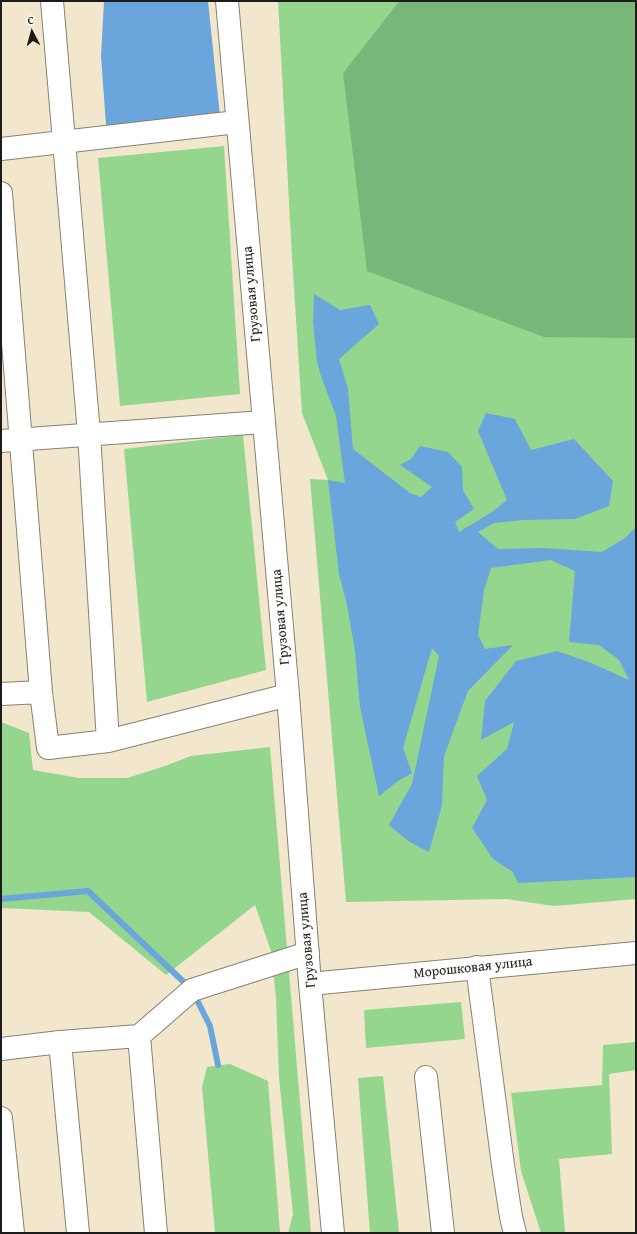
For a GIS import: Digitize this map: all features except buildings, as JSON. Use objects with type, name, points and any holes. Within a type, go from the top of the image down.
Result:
[{"type":"main road","points":[[52,1],[90,434],[108,741]]},
{"type":"main road","name":"Грузовая улица","points":[[227,1],[288,695],[310,984],[334,1233]]},
{"type":"main road","points":[[1,150],[237,122]]},
{"type":"main road","points":[[1,193],[11,440],[48,748],[108,741],[288,695]]},
{"type":"main road","points":[[11,440],[263,422]]},
{"type":"main road","points":[[1,694],[41,692]]},
{"type":"main road","points":[[1,1049],[60,1042],[139,1036],[192,990],[308,953]]},
{"type":"main road","name":"Морошковая улица","points":[[310,984],[636,953]]},
{"type":"main road","points":[[477,967],[503,1165],[515,1233]]},
{"type":"main road","points":[[139,1036],[156,1233]]},
{"type":"main road","points":[[60,1042],[78,1233]]},
{"type":"main road","points":[[426,1077],[443,1233]]},
{"type":"main road","points":[[1,1118],[13,1233]]},
{"type":"green space","points":[[278,1],[399,1],[343,73],[636,335],[636,899],[554,906],[506,899],[346,902],[310,479],[328,480],[302,413]]},
{"type":"green space","points":[[399,1],[636,1],[636,338],[544,337],[367,271],[343,73]]},
{"type":"green space","points":[[224,146],[240,394],[120,406],[98,158]]},
{"type":"green space","points":[[243,435],[266,670],[147,702],[124,449]]},
{"type":"green space","points":[[1,722],[29,733],[33,770],[79,778],[127,778],[191,756],[270,747],[311,1233],[288,1233],[293,1214],[279,1078],[276,998],[271,951],[255,905],[166,975],[89,912],[1,908]]},
{"type":"green space","points":[[461,1002],[465,1039],[366,1048],[364,1010]]},
{"type":"green space","points":[[636,1042],[636,1070],[609,1074],[612,1154],[559,1159],[565,1233],[541,1233],[521,1171],[511,1093],[602,1085],[603,1045]]},
{"type":"green space","points":[[230,1064],[268,1081],[280,1233],[215,1233],[202,1087],[207,1067]]},
{"type":"green space","points":[[383,1076],[399,1233],[370,1233],[358,1078]]},
{"type":"water","points":[[104,1],[208,1],[221,126],[130,137],[106,125],[101,56]]},
{"type":"water","points":[[314,294],[340,310],[370,305],[379,324],[339,359],[348,389],[353,449],[410,493],[421,497],[432,487],[400,465],[411,459],[420,446],[448,452],[462,467],[463,490],[474,509],[455,522],[459,532],[492,512],[507,500],[478,431],[486,413],[515,419],[531,450],[574,439],[613,481],[609,506],[575,519],[523,520],[494,523],[478,532],[498,549],[543,548],[602,552],[625,538],[636,527],[636,877],[518,883],[513,872],[493,859],[472,828],[487,800],[477,776],[507,749],[514,722],[481,740],[485,701],[516,661],[557,651],[589,662],[629,680],[619,660],[599,645],[569,642],[575,571],[551,560],[491,568],[484,590],[478,635],[485,649],[513,645],[468,691],[444,756],[442,805],[429,852],[408,841],[389,825],[412,784],[439,656],[432,648],[403,748],[412,773],[398,781],[379,796],[360,707],[355,651],[347,605],[339,574],[328,480],[345,483],[336,416],[317,362],[313,322]]},
{"type":"waterway","points":[[1,899],[88,891],[189,987]]},
{"type":"waterway","points":[[194,994],[210,1026],[218,1065]]}]
